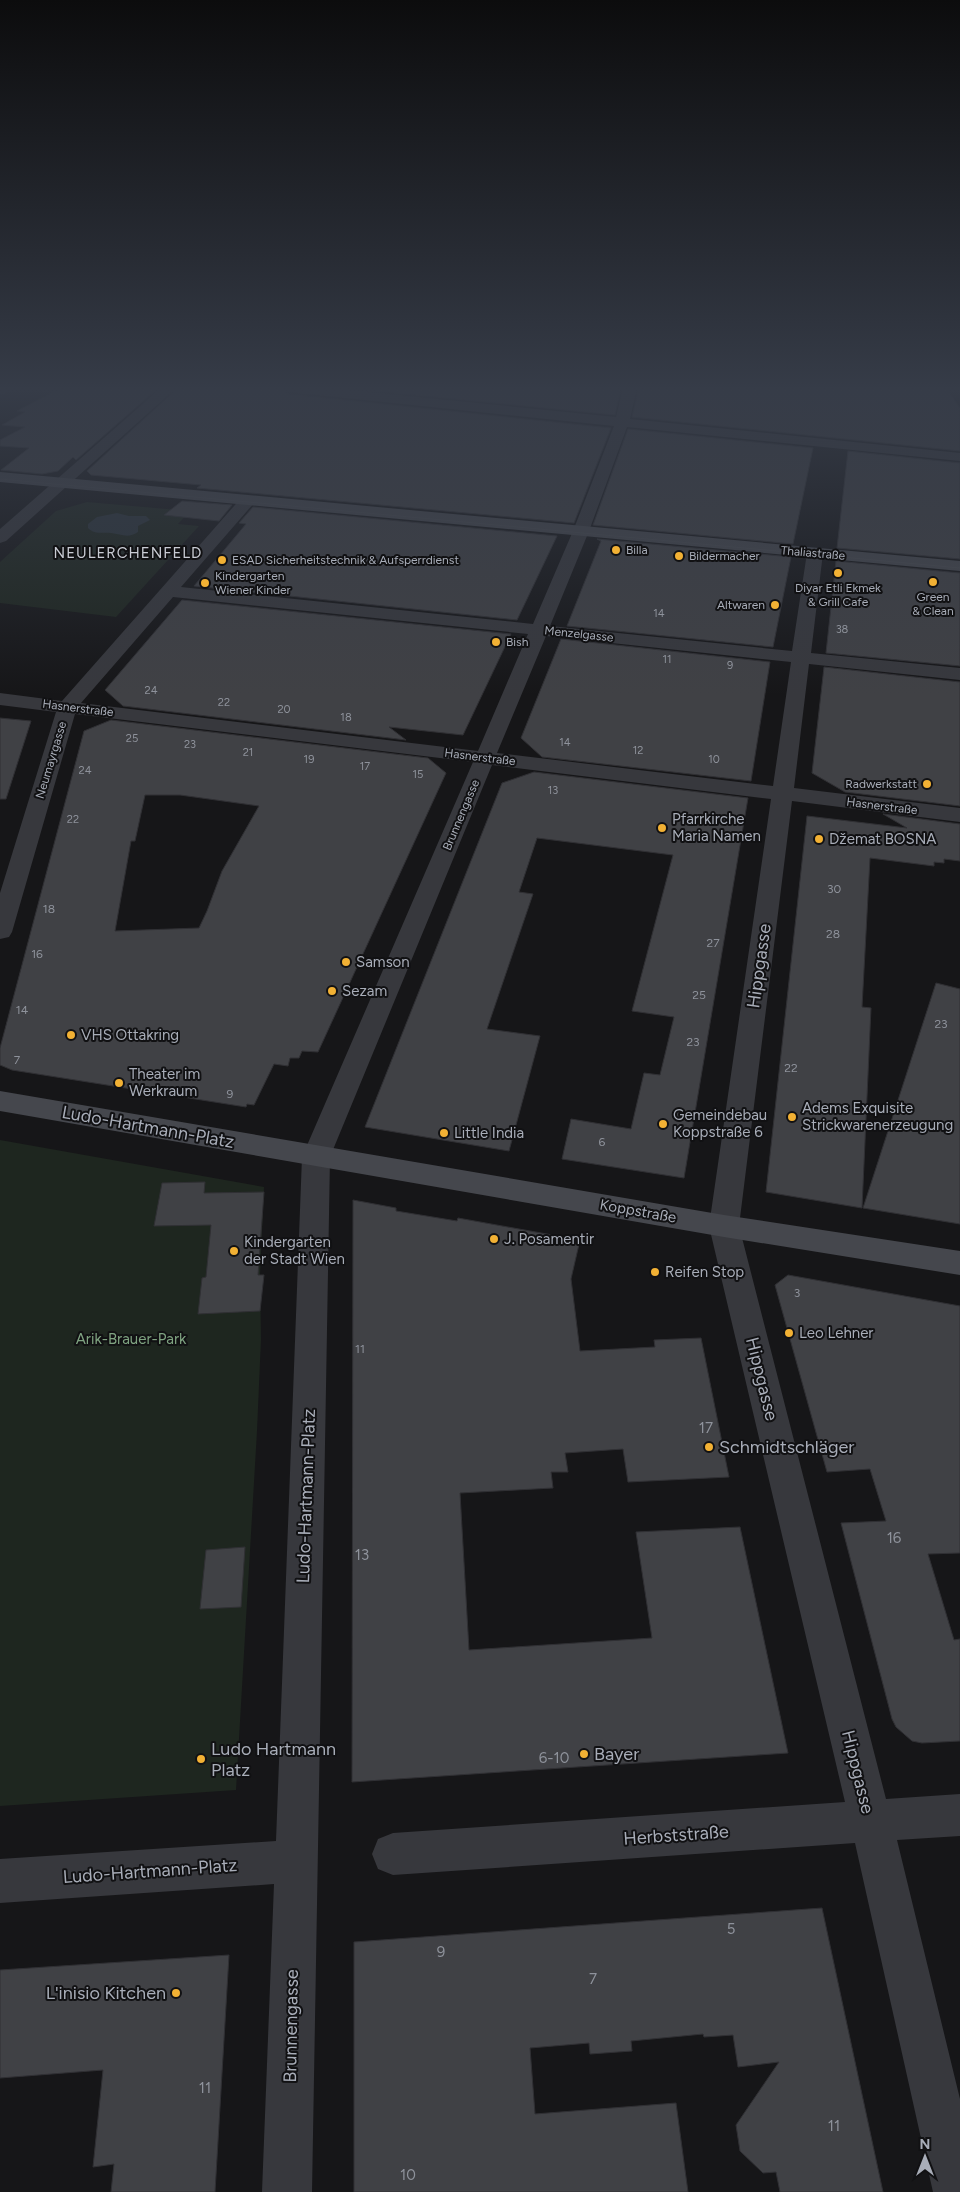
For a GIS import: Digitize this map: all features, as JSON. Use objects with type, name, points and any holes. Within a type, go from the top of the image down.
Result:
[{"type":"main road","name":"Thaliastraße","points":[[142,490],[960,566]]},
{"type":"main road","name":"Ludo-Hartmann-Platz","points":[[0,1101],[316,1156]]},
{"type":"main road","name":"Koppstraße","points":[[316,1156],[724,1226],[960,1263]]},
{"type":"street","points":[[0,538],[54,490]]},
{"type":"street","name":"Brunnengasse","points":[[316,1156],[582,531],[597,490]]},
{"type":"street","name":"Neumayrgasse","points":[[0,932],[67,707],[248,500]]},
{"type":"street","name":"Hippgasse","points":[[815,553],[724,1226],[870,1821],[958,2192]]},
{"type":"street","name":"Menzelgasse","points":[[168,592],[960,674]]},
{"type":"street","name":"Hasnerstraße","points":[[0,699],[960,815]]},
{"type":"street","name":"Ludo-Hartmann-Platz","points":[[0,1881],[295,1861],[316,1156]]},
{"type":"street","name":"Herbststraße","points":[[393,1854],[960,1815]]},
{"type":"street","name":"Brunnengasse","points":[[287,2192],[295,1861]]},
{"type":"green space","points":[[87,502],[190,511],[178,524],[199,526],[116,617],[0,603],[0,562],[56,511]]},
{"type":"green space","name":"Arik-Brauer-Park","points":[[0,1140],[264,1187],[257,1431],[236,1790],[0,1806]]},
{"type":"shaded area","points":[[117,513],[129,516],[146,516],[150,520],[138,526],[138,532],[124,536],[96,532],[88,528],[88,524],[97,517]]},
{"type":"building","points":[[222,490],[587,490],[574,523]]},
{"type":"building","points":[[606,490],[804,490],[793,544],[593,525]]},
{"type":"building","points":[[844,490],[960,490],[960,559],[837,548]]},
{"type":"building","points":[[182,501],[232,505],[219,521],[164,515]]},
{"type":"building","points":[[253,507],[557,536],[517,620],[194,586],[246,524],[239,523]]},
{"type":"building","points":[[597,539],[791,557],[773,647],[567,626],[601,541]]},
{"type":"building","points":[[836,561],[960,573],[960,666],[826,653]]},
{"type":"building","points":[[182,600],[511,634],[463,735],[389,727],[406,740],[123,706],[105,690]]},
{"type":"building","points":[[561,639],[770,662],[751,781],[542,757],[521,738]]},
{"type":"building","points":[[824,667],[960,682],[960,806],[845,792],[812,773]]},
{"type":"building","points":[[0,718],[31,721],[6,799],[0,799]]},
{"type":"building","points":[[111,720],[428,758],[446,773],[318,1052],[302,1051],[299,1058],[290,1058],[288,1066],[274,1064],[254,1105],[247,1104],[246,1107],[12,1070],[0,1065],[0,1048],[84,731]],"holes":[[[145,795],[180,795],[259,806],[222,871],[199,928],[115,931],[131,841],[135,841]]]},
{"type":"building","points":[[534,772],[748,798],[684,1178],[562,1159],[571,1119],[631,1129],[644,1073],[660,1075],[674,1017],[632,1011],[673,855],[537,838],[519,892],[533,894],[487,1029],[540,1036],[509,1151],[365,1127],[502,783]]},
{"type":"building","points":[[883,814],[960,824],[960,861],[944,859],[944,863],[934,862],[934,866],[870,858],[862,1007],[871,1008],[862,1208],[766,1192],[807,816],[907,828]]},
{"type":"building","points":[[936,983],[960,989],[960,1224],[863,1208]]},
{"type":"building","name":"Kindergarten der Stadt Wien","points":[[205,1182],[204,1193],[264,1192],[258,1275],[264,1275],[260,1311],[198,1314],[202,1278],[206,1277],[211,1225],[154,1226],[162,1183]]},
{"type":"building","points":[[353,1200],[396,1208],[396,1211],[457,1221],[458,1218],[580,1240],[571,1279],[580,1351],[655,1347],[654,1340],[701,1338],[729,1477],[628,1482],[623,1449],[565,1453],[568,1472],[551,1472],[553,1488],[460,1493],[469,1650],[652,1638],[636,1532],[740,1527],[788,1753],[352,1782]]},
{"type":"building","points":[[788,1275],[960,1306],[960,1553],[928,1554],[954,1640],[960,1639],[960,1741],[922,1743],[912,1741],[896,1727],[892,1719],[841,1523],[886,1521],[870,1469],[827,1472],[775,1285]]},
{"type":"building","points":[[245,1547],[241,1607],[200,1609],[206,1550]]},
{"type":"building","points":[[822,1908],[883,2192],[780,2192],[776,2172],[763,2173],[740,2151],[736,2125],[779,2062],[738,2067],[733,2035],[704,2037],[703,2034],[631,2041],[632,2051],[590,2054],[589,2043],[530,2048],[535,2114],[676,2103],[688,2192],[354,2192],[354,1942]]},
{"type":"building","points":[[229,1955],[215,2192],[111,2192],[114,2164],[93,2167],[103,2070],[0,2078],[0,1970]]},
{"type":"tram line","points":[[122,490],[960,568]]},
{"type":"place","name":"Billa","points":[[616,550]]},
{"type":"place","name":"Bildermacher","points":[[679,556]]},
{"type":"place","name":"ESAD Sicherheitstechnik & Aufsperrdienst","points":[[222,560]]},
{"type":"place","name":"Diyar Etli Ekmek & Grill Cafe","points":[[838,573]]},
{"type":"place","name":"Green & Clean","points":[[933,582]]},
{"type":"place","name":"Kindergarten Wiener Kinder","points":[[205,583]]},
{"type":"place","name":"Altwaren","points":[[775,605]]},
{"type":"place","name":"Bish","points":[[496,642]]},
{"type":"place","name":"Radwerkstatt","points":[[927,784]]},
{"type":"place","name":"Pfarrkirche Maria Namen","points":[[662,828]]},
{"type":"place","name":"Džemat BOSNA","points":[[819,839]]},
{"type":"place","name":"Samson","points":[[346,962]]},
{"type":"place","name":"Sezam","points":[[332,991]]},
{"type":"place","name":"VHS Ottakring","points":[[71,1035]]},
{"type":"place","name":"Theater im Werkraum","points":[[119,1083]]},
{"type":"place","name":"Adems Exquisite Strickwarenerzeugung","points":[[792,1117]]},
{"type":"place","name":"Gemeindebau Koppstraße 6","points":[[663,1124]]},
{"type":"place","name":"Little India","points":[[444,1133]]},
{"type":"place","name":"J. Posamentir","points":[[494,1239]]},
{"type":"place","name":"Kindergarten der Stadt Wien","points":[[234,1251]]},
{"type":"place","name":"Reifen Stop","points":[[655,1272]]},
{"type":"place","name":"Leo Lehner","points":[[789,1333]]},
{"type":"place","name":"Schmidtschläger","points":[[709,1447]]},
{"type":"place","name":"Bayer","points":[[584,1754]]},
{"type":"place","name":"Ludo Hartmann Platz","points":[[201,1759]]},
{"type":"place","name":"L'inisio Kitchen","points":[[176,1993]]},
{"type":"district","name":"NEULERCHENFELD","points":[[128,553]]}]
